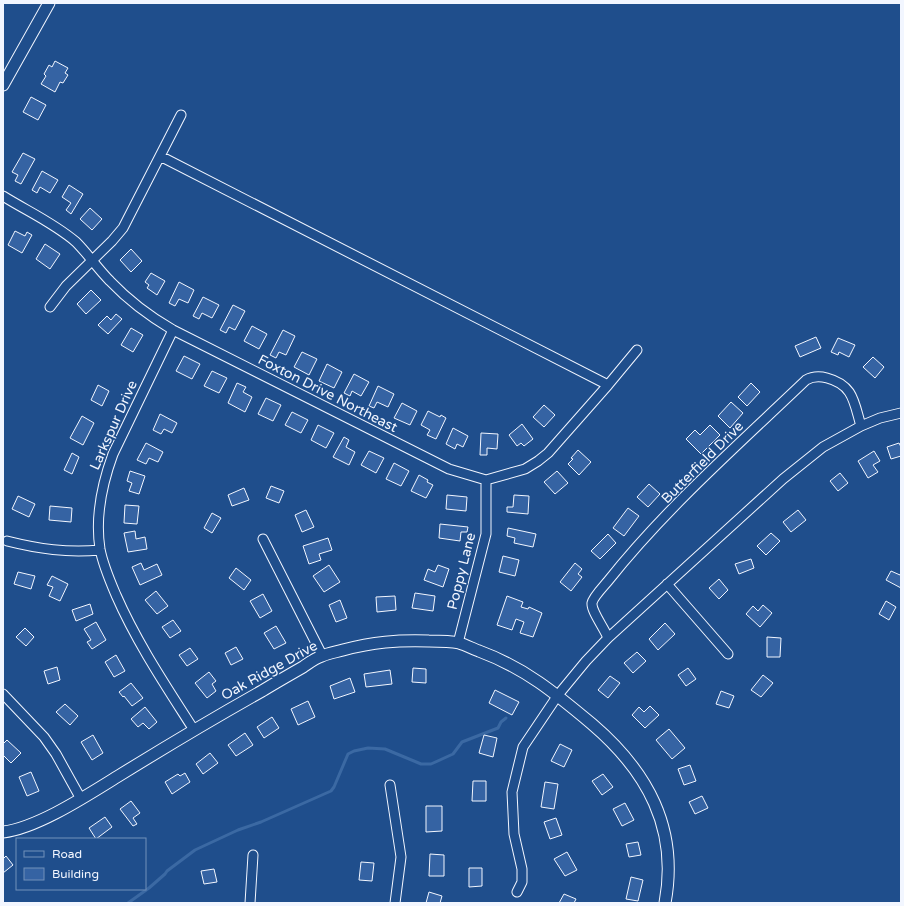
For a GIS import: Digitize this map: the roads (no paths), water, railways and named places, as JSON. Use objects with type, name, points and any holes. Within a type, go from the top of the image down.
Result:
[{"type":"street","points":[[3,86],[49,3]]},
{"type":"street","points":[[50,306],[66,286],[112,241],[123,228],[181,115]]},
{"type":"street","points":[[160,156],[608,385]]},
{"type":"street","name":"Foxton Drive Northeast","points":[[3,196],[68,235],[132,303],[151,317],[173,330],[449,469],[486,480]]},
{"type":"street","name":"Larkspur Drive","points":[[173,330],[113,454],[106,473],[101,494],[99,519],[100,550],[107,575],[136,636],[194,730]]},
{"type":"street","points":[[486,480],[525,469],[548,453],[608,385],[636,350]]},
{"type":"street","name":"Butterfield Drive","points":[[608,638],[605,630],[592,609],[592,601],[615,572],[652,531],[704,478],[806,380],[810,378],[823,377],[840,383],[847,388],[853,398],[861,426]]},
{"type":"street","points":[[517,892],[522,882],[522,869],[514,834],[512,792],[524,747],[558,696],[586,661],[608,638],[783,479],[823,447],[861,426],[880,418],[901,413]]},
{"type":"street","name":"Poppy Lane","points":[[458,643],[486,534],[486,480]]},
{"type":"street","points":[[263,539],[322,655]]},
{"type":"street","points":[[7,540],[29,547],[61,552],[100,550]]},
{"type":"street","points":[[667,584],[728,654]]},
{"type":"street","name":"Oak Ridge Drive","points":[[3,832],[30,825],[81,799],[194,730],[322,655],[367,644],[399,640],[458,643],[494,657],[534,678],[608,738],[639,774],[657,809],[663,830],[667,851],[668,873],[665,903]]},
{"type":"street","points":[[3,694],[44,737],[56,754],[81,799]]},
{"type":"street","points":[[390,786],[401,857],[395,903]]},
{"type":"street","points":[[250,903],[253,855]]},
{"type":"waterway","points":[[128,903],[149,888],[167,871],[195,850],[238,830],[261,822],[331,791],[348,754],[354,751],[368,748],[385,749],[421,764],[431,764],[453,754],[462,742],[498,728],[501,722],[506,718]]}]
